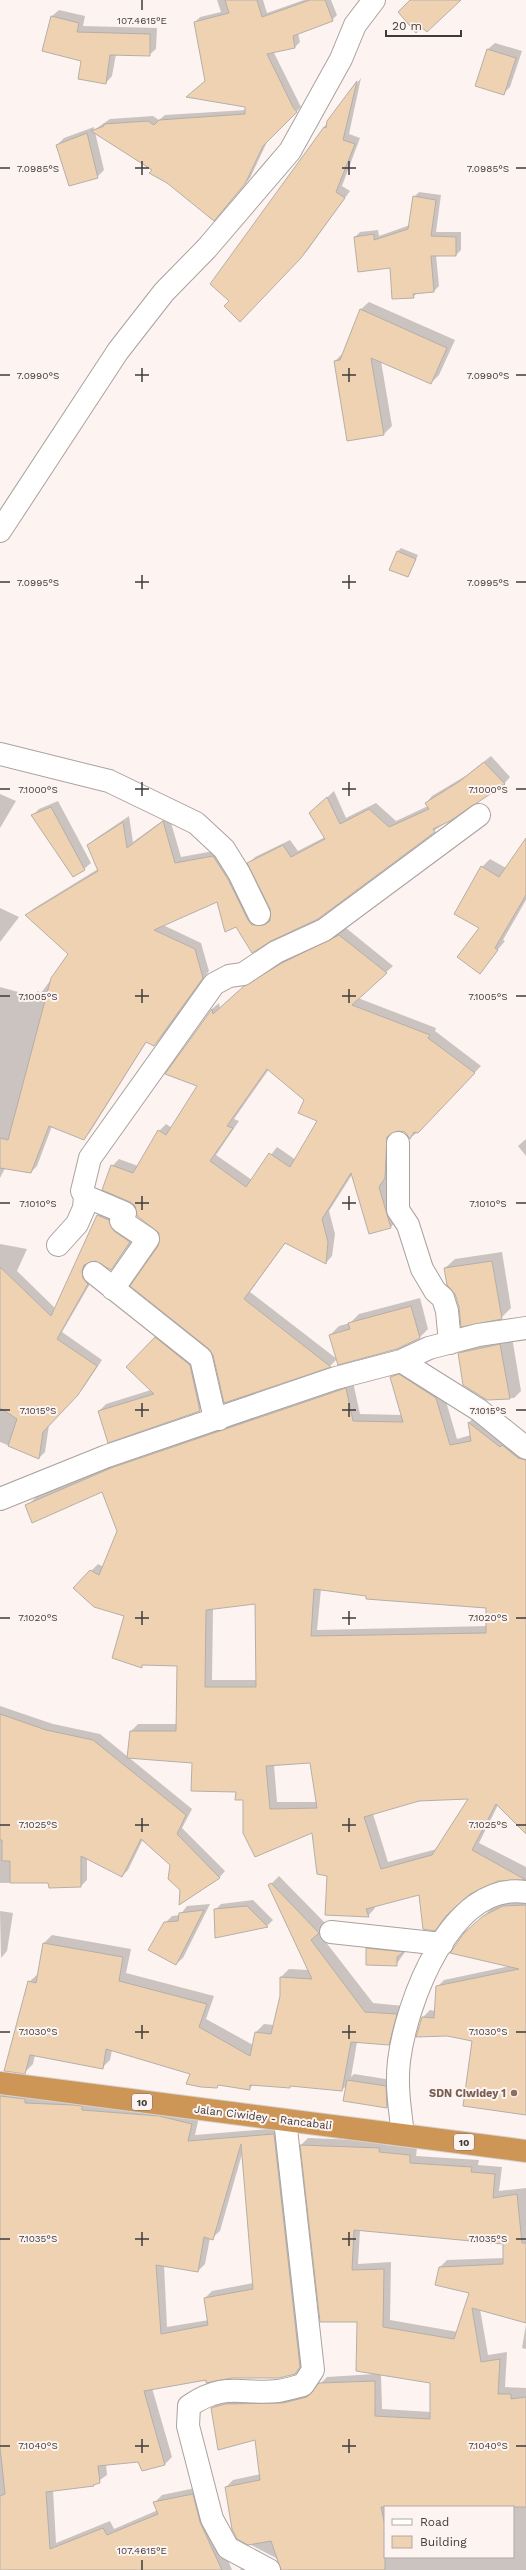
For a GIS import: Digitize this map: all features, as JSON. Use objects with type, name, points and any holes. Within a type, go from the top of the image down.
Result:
[{"type":"highway","name":"Jalan Ciwidey - Rancabali","points":[[0,2083],[526,2151]]},
{"type":"street","points":[[0,531],[118,351],[164,292],[207,248],[290,151],[335,71],[355,25],[374,0]]},
{"type":"street","points":[[0,754],[108,781],[196,823],[224,849],[239,872],[260,914]]},
{"type":"street","points":[[58,1245],[77,1224],[84,1208],[83,1184],[90,1158],[214,984],[229,976],[243,974],[276,952],[324,930],[479,814]]},
{"type":"street","points":[[398,1143],[398,1210],[410,1231],[422,1269],[435,1291],[443,1298],[447,1311],[450,1342]]},
{"type":"street","points":[[84,1196],[125,1213],[121,1221],[148,1239],[114,1289]]},
{"type":"street","points":[[94,1273],[201,1358],[213,1407]]},
{"type":"street","points":[[0,1499],[213,1407],[401,1361],[429,1348],[450,1342],[478,1335],[526,1328]]},
{"type":"street","points":[[401,1361],[479,1410],[526,1448]]},
{"type":"street","points":[[403,2134],[397,2085],[402,2040],[415,1997],[434,1955],[465,1913],[482,1899],[495,1894],[526,1892]]},
{"type":"street","points":[[331,1932],[442,1944]]},
{"type":"street","points":[[269,2570],[228,2548],[212,2519],[188,2426],[189,2406],[206,2394],[229,2390],[278,2391],[302,2385],[313,2370],[285,2120]]},
{"type":"building","points":[[225,0],[257,0],[262,17],[310,0],[325,0],[333,21],[293,36],[295,48],[267,54],[293,107],[297,112],[263,146],[245,184],[214,221],[167,183],[149,173],[152,170],[91,131],[104,126],[104,124],[148,121],[154,125],[159,120],[245,114],[245,107],[186,97],[205,81],[194,22],[229,13]]},
{"type":"building","points":[[410,0],[461,0],[427,32],[421,27],[416,33],[398,12]]},
{"type":"building","points":[[51,16],[79,23],[77,32],[150,34],[150,56],[110,55],[106,84],[78,79],[81,61],[42,51]]},
{"type":"building","points":[[487,49],[516,58],[504,95],[475,86]]},
{"type":"building","points":[[357,81],[343,140],[355,144],[336,192],[345,198],[301,258],[240,322],[224,306],[229,301],[210,284],[324,127],[326,128],[327,121]]},
{"type":"building","points":[[87,133],[98,178],[69,186],[56,145]]},
{"type":"building","points":[[413,196],[436,200],[431,236],[456,237],[456,256],[431,256],[434,292],[413,294],[414,298],[392,299],[390,268],[358,272],[354,237],[374,234],[374,240],[408,229]]},
{"type":"building","points":[[360,309],[447,348],[431,384],[371,358],[384,435],[347,441],[334,361],[340,360]]},
{"type":"building","points":[[397,551],[416,559],[408,577],[389,570]]},
{"type":"building","points":[[484,762],[505,784],[450,821],[433,829],[435,832],[318,919],[271,941],[252,953],[236,927],[225,932],[217,902],[154,930],[195,949],[203,978],[154,1046],[146,1042],[84,1140],[49,1126],[31,1173],[0,1168],[0,1138],[8,1140],[51,978],[68,954],[25,915],[98,871],[87,845],[123,822],[127,848],[163,821],[175,863],[213,856],[228,879],[248,920],[252,925],[264,925],[270,921],[270,909],[247,863],[283,845],[291,857],[325,839],[309,813],[327,797],[340,824],[369,809],[389,827],[429,809],[425,803],[460,781]]},
{"type":"building","points":[[51,807],[85,870],[73,877],[31,815]]},
{"type":"building","points":[[526,838],[526,895],[495,948],[498,950],[480,974],[457,957],[479,928],[454,914],[481,866],[499,877]]},
{"type":"building","points":[[339,935],[387,973],[352,1005],[430,1035],[428,1038],[475,1073],[418,1133],[414,1132],[410,1139],[405,1132],[398,1131],[387,1137],[385,1178],[379,1187],[391,1228],[369,1234],[351,1173],[322,1219],[328,1242],[326,1264],[285,1243],[244,1299],[331,1367],[224,1403],[213,1355],[209,1349],[130,1286],[158,1246],[159,1233],[137,1216],[135,1206],[130,1202],[102,1190],[111,1165],[133,1173],[158,1130],[166,1135],[197,1086],[165,1074],[212,1009],[213,1014],[244,986],[282,963]],"holes":[[[267,1069],[304,1100],[298,1113],[317,1121],[290,1167],[269,1153],[246,1187],[210,1161],[233,1128],[227,1126]]]},
{"type":"building","points":[[97,1215],[109,1220],[114,1231],[130,1242],[111,1270],[95,1261],[84,1265],[82,1271],[83,1278],[88,1284],[57,1339],[97,1366],[78,1395],[43,1432],[39,1459],[8,1446],[17,1419],[0,1408],[0,1267],[51,1316]]},
{"type":"building","points":[[492,1261],[502,1319],[461,1327],[459,1307],[455,1294],[447,1285],[444,1268]]},
{"type":"building","points":[[411,1306],[420,1338],[397,1349],[338,1365],[329,1335],[350,1329],[348,1323]]},
{"type":"building","points":[[155,1337],[190,1365],[200,1411],[108,1443],[98,1411],[154,1394],[126,1367]]},
{"type":"building","points":[[500,1344],[510,1399],[487,1400],[463,1385],[458,1353]]},
{"type":"building","points":[[399,1374],[436,1398],[450,1445],[471,1441],[468,1422],[500,1447],[502,1445],[518,1458],[526,1460],[526,1834],[496,1804],[472,1850],[526,1880],[498,1881],[470,1894],[446,1916],[435,1931],[423,1929],[419,1895],[366,1909],[369,1917],[325,1915],[327,1876],[317,1874],[312,1833],[255,1857],[243,1833],[243,1800],[235,1800],[236,1792],[191,1791],[192,1763],[127,1758],[130,1731],[176,1731],[177,1666],[142,1665],[142,1668],[112,1658],[124,1616],[94,1607],[73,1588],[90,1570],[99,1575],[117,1531],[102,1492],[32,1523],[25,1505],[111,1468],[346,1388],[353,1421],[403,1422],[390,1377]],"holes":[[[314,1589],[366,1596],[366,1599],[486,1608],[486,1633],[311,1636]],[[255,1604],[256,1687],[205,1687],[206,1610]],[[310,1763],[317,1808],[270,1809],[266,1766]],[[468,1799],[432,1855],[381,1869],[364,1817],[419,1801]]]},
{"type":"building","points":[[0,1714],[46,1730],[93,1740],[186,1815],[177,1834],[220,1878],[179,1905],[180,1890],[168,1879],[170,1865],[141,1839],[122,1877],[81,1856],[81,1887],[49,1888],[48,1883],[10,1883],[10,1861],[2,1861],[2,1840],[0,1840]]},
{"type":"building","points":[[271,1883],[319,1933],[311,1940],[365,2012],[397,2014],[389,2045],[351,2042],[342,2091],[290,2086],[290,2088],[250,2085],[250,2090],[218,2085],[217,2088],[201,2087],[186,2084],[190,2074],[106,2049],[103,2069],[30,2055],[25,2074],[4,2071],[28,1981],[36,1983],[43,1943],[123,1957],[119,1981],[207,2004],[199,2027],[250,2056],[255,2032],[271,2034],[280,1996],[280,1977],[312,1979],[268,1885]]},
{"type":"building","points":[[526,1905],[526,2115],[463,2106],[472,2041],[447,2036],[416,2037],[422,2017],[434,2018],[436,1986],[519,1969],[450,1953],[464,1933],[483,1916],[503,1906]]},
{"type":"building","points":[[247,1906],[268,1927],[215,1938],[214,1909]]},
{"type":"building","points":[[204,1910],[176,1965],[148,1950],[164,1922],[178,1921],[179,1913]]},
{"type":"building","points":[[366,1948],[404,1952],[397,1957],[397,1966],[366,1965]]},
{"type":"building","points":[[347,2080],[386,2086],[387,2108],[343,2101]]},
{"type":"building","points":[[0,2096],[25,2099],[25,2103],[73,2105],[82,2106],[82,2110],[159,2116],[192,2124],[188,2141],[274,2134],[300,2367],[295,2374],[279,2378],[232,2378],[206,2383],[206,2380],[144,2391],[165,2465],[142,2471],[138,2462],[98,2466],[100,2483],[93,2485],[94,2486],[46,2492],[50,2549],[103,2528],[107,2535],[158,2514],[153,2502],[193,2494],[200,2522],[222,2570],[0,2570],[0,2496],[5,2494],[0,2447]],"holes":[[[241,2144],[253,2289],[204,2298],[208,2325],[161,2334],[156,2265],[198,2272],[204,2237],[213,2240]]]},
{"type":"building","points":[[300,2145],[380,2148],[379,2152],[410,2155],[410,2163],[472,2167],[471,2172],[495,2174],[493,2198],[517,2194],[522,2243],[526,2243],[526,2323],[472,2308],[481,2362],[500,2359],[498,2394],[511,2394],[511,2399],[526,2397],[526,2507],[384,2506],[381,2507],[384,2521],[385,2570],[281,2570],[271,2541],[248,2545],[237,2539],[232,2529],[225,2487],[260,2480],[255,2440],[218,2450],[211,2408],[225,2404],[283,2403],[307,2397],[319,2383],[375,2381],[375,2416],[430,2419],[430,2383],[356,2371],[357,2322],[320,2322]],"holes":[[[354,2230],[503,2244],[503,2264],[439,2267],[435,2285],[469,2293],[454,2339],[383,2327],[384,2269],[352,2270]]]},
{"type":"place","name":"SDN Ciwidey 1","points":[[514,2093]]}]
